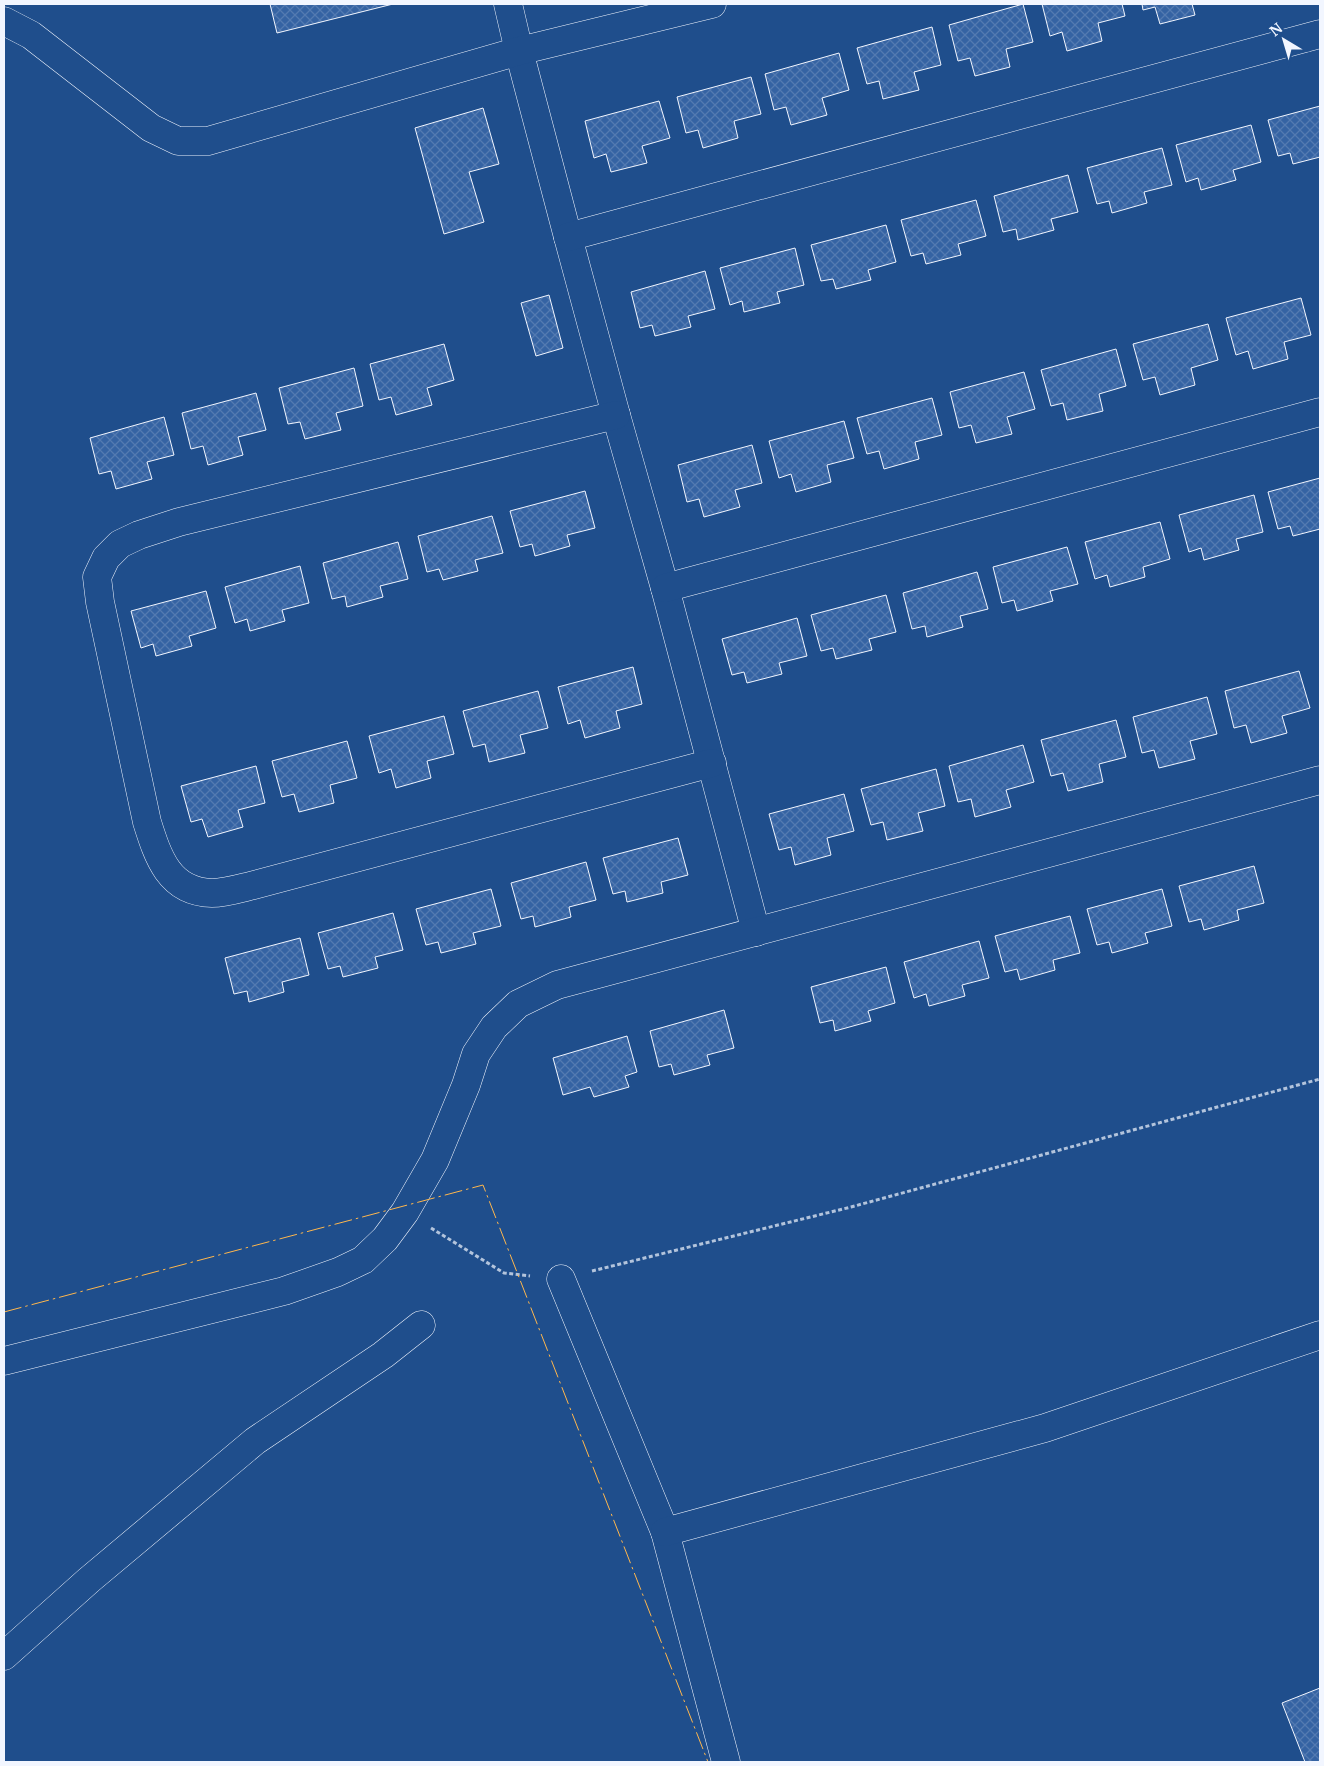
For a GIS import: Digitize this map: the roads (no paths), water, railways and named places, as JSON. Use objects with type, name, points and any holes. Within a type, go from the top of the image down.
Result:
[{"type":"street","points":[[508,4],[568,237],[665,588],[756,932]]},
{"type":"street","points":[[4,20],[31,35],[151,128],[178,141],[208,141],[519,51],[712,4]]},
{"type":"street","points":[[568,237],[1320,34]]},
{"type":"street","points":[[665,588],[1320,412]]},
{"type":"street","points":[[616,415],[178,522],[139,535],[120,544],[106,558],[97,577],[100,602],[147,822],[157,853],[171,875],[187,888],[212,893],[250,886],[712,762]]},
{"type":"street","points":[[4,1361],[284,1291],[312,1283],[363,1260],[385,1239],[405,1212],[435,1160],[466,1085],[476,1054],[494,1027],[518,1004],[558,985],[1320,780]]},
{"type":"street","points":[[561,1278],[665,1532],[726,1762]]},
{"type":"street","points":[[4,1656],[90,1580],[255,1442],[383,1355],[421,1325]]},
{"type":"street","points":[[665,1532],[1045,1428],[1320,1335]]}]
